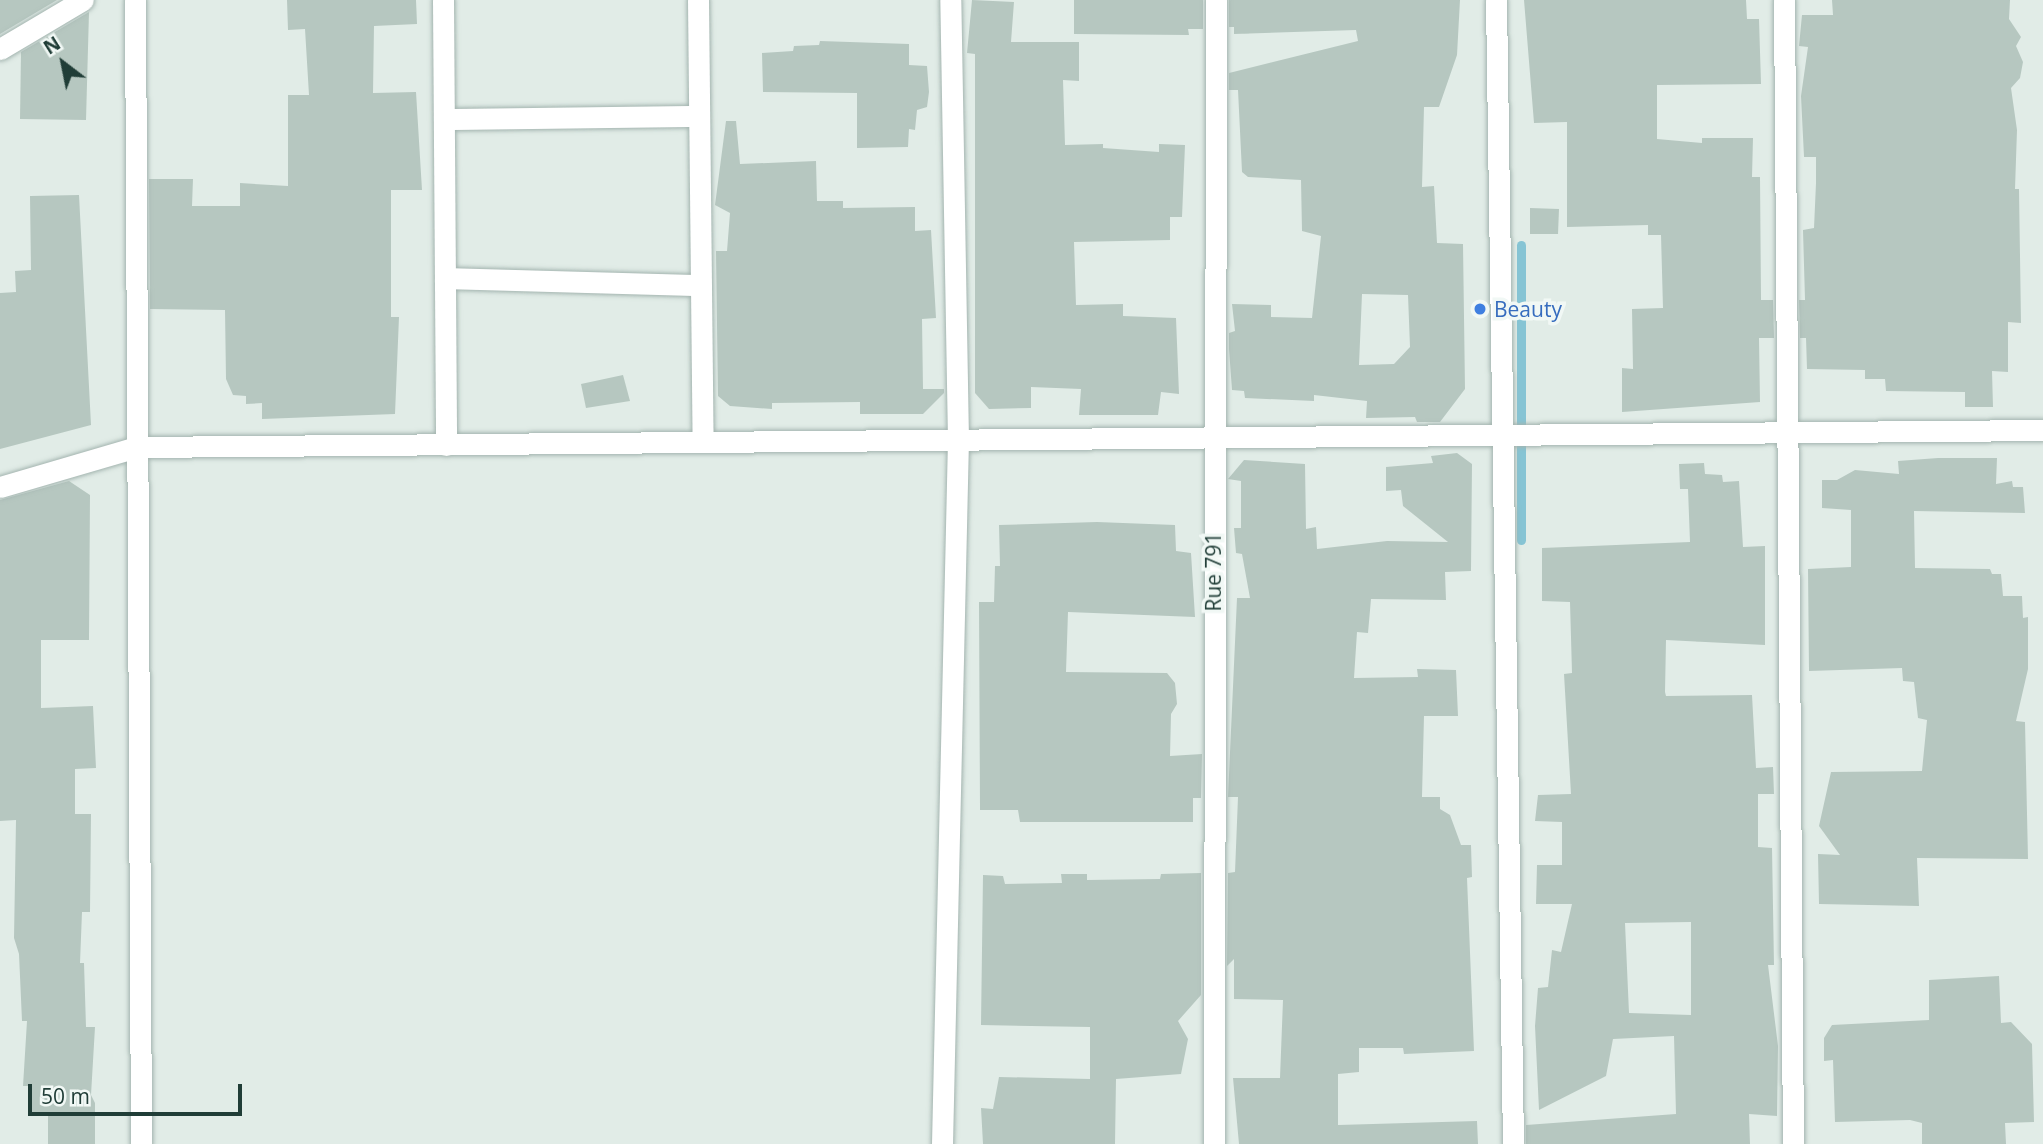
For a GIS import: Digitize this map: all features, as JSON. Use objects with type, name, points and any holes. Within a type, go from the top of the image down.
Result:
[{"type":"street","points":[[0,49],[83,0]]},
{"type":"street","points":[[135,0],[141,1144]]},
{"type":"street","points":[[443,0],[446,445]]},
{"type":"street","points":[[698,0],[703,442]]},
{"type":"street","points":[[942,1144],[958,440],[950,0]]},
{"type":"street","name":"Rue 791","points":[[1214,1144],[1212,438],[1216,0]]},
{"type":"street","points":[[1496,0],[1513,1144]]},
{"type":"street","points":[[1784,0],[1793,1144]]},
{"type":"street","points":[[444,119],[699,116]]},
{"type":"street","points":[[445,278],[701,285]]},
{"type":"street","points":[[0,487],[138,447],[2043,430]]},
{"type":"building","points":[[0,0],[57,0],[0,34]]},
{"type":"building","points":[[287,0],[416,0],[417,24],[374,26],[373,93],[416,92],[422,190],[391,190],[391,317],[399,317],[395,414],[262,419],[262,403],[246,404],[246,396],[233,395],[226,379],[225,310],[150,309],[149,179],[193,179],[192,206],[240,206],[240,183],[288,186],[288,95],[309,95],[305,29],[288,30]]},
{"type":"building","points":[[972,0],[1014,2],[1011,42],[1079,42],[1079,81],[1063,80],[1065,145],[1103,144],[1103,148],[1159,152],[1159,144],[1185,145],[1182,217],[1170,217],[1170,240],[1074,242],[1076,305],[1123,304],[1123,316],[1176,318],[1179,394],[1161,392],[1158,415],[1079,415],[1081,389],[1031,387],[1031,408],[989,409],[975,393],[975,54],[967,53]]},
{"type":"building","points":[[1074,0],[1203,0],[1203,29],[1188,29],[1189,35],[1074,34]]},
{"type":"building","points":[[1229,0],[1460,0],[1457,55],[1439,107],[1424,107],[1422,187],[1434,186],[1437,243],[1463,244],[1465,389],[1440,422],[1417,422],[1415,417],[1366,418],[1367,401],[1314,395],[1314,401],[1245,398],[1244,391],[1232,390],[1229,333],[1235,331],[1232,304],[1271,305],[1271,317],[1312,318],[1321,236],[1302,231],[1301,180],[1248,177],[1242,172],[1238,90],[1229,90],[1229,73],[1358,41],[1356,30],[1234,34],[1234,27],[1229,27]],"holes":[[[1362,294],[1408,295],[1410,347],[1394,364],[1359,365]]]},
{"type":"building","points":[[1524,0],[1746,0],[1747,19],[1759,19],[1761,84],[1657,85],[1657,139],[1702,143],[1702,138],[1753,138],[1752,177],[1760,177],[1761,300],[1773,300],[1774,338],[1759,338],[1760,402],[1622,412],[1622,368],[1633,369],[1632,309],[1663,308],[1661,235],[1648,235],[1648,225],[1567,227],[1567,122],[1534,123]]},
{"type":"building","points":[[1832,0],[2010,0],[2009,19],[2021,37],[2016,46],[2023,62],[2020,78],[2011,88],[2017,130],[2015,189],[2019,189],[2021,323],[2008,322],[2008,372],[1992,371],[1993,407],[1965,407],[1965,392],[1886,391],[1885,379],[1865,379],[1865,370],[1807,369],[1806,338],[1800,338],[1799,300],[1805,300],[1803,230],[1814,228],[1816,157],[1804,157],[1801,96],[1808,47],[1799,46],[1802,15],[1833,15]]},
{"type":"building","points":[[89,12],[86,120],[20,119],[21,52]]},
{"type":"building","points":[[820,41],[909,44],[909,65],[927,66],[929,92],[927,107],[917,110],[915,130],[909,129],[908,147],[857,148],[857,93],[763,92],[762,53],[793,51],[794,46],[819,45]]},
{"type":"building","points":[[726,121],[736,121],[740,164],[816,161],[817,201],[843,201],[843,208],[915,207],[915,231],[931,230],[936,318],[922,319],[923,389],[944,389],[944,393],[923,414],[860,414],[860,402],[772,403],[772,409],[730,406],[718,396],[716,251],[727,251],[730,213],[715,205]]},
{"type":"building","points":[[79,195],[91,425],[0,449],[0,293],[16,292],[15,271],[31,270],[30,196]]},
{"type":"building","points":[[1530,208],[1559,209],[1558,234],[1530,234]]},
{"type":"building","points":[[623,375],[630,401],[586,408],[581,384]]},
{"type":"building","points":[[1457,453],[1472,464],[1471,571],[1445,572],[1446,600],[1371,599],[1368,633],[1357,632],[1354,678],[1418,677],[1417,669],[1456,670],[1458,716],[1424,716],[1422,797],[1440,797],[1440,809],[1450,815],[1461,845],[1471,845],[1472,877],[1467,878],[1474,1051],[1404,1054],[1403,1048],[1359,1048],[1359,1072],[1338,1074],[1338,1125],[1477,1121],[1478,1144],[1239,1144],[1233,1078],[1280,1078],[1283,1000],[1234,999],[1234,959],[1227,966],[1228,873],[1235,872],[1238,797],[1228,797],[1237,598],[1250,598],[1242,554],[1236,553],[1234,528],[1241,528],[1241,481],[1228,479],[1244,460],[1305,464],[1306,529],[1316,527],[1317,549],[1387,541],[1448,542],[1403,506],[1401,490],[1386,491],[1386,467],[1433,463],[1431,456]]},
{"type":"building","points":[[1997,458],[1996,484],[2012,481],[2013,487],[2023,487],[2025,513],[1914,511],[1915,568],[1990,569],[1992,574],[2001,574],[2003,596],[2022,596],[2023,618],[2028,617],[2028,669],[2016,721],[2025,722],[2028,859],[1917,858],[1919,906],[1819,904],[1818,854],[1840,855],[1819,826],[1831,772],[1922,771],[1927,720],[1918,718],[1914,682],[1903,681],[1902,668],[1809,671],[1808,569],[1851,567],[1851,510],[1822,508],[1822,480],[1837,480],[1855,470],[1899,474],[1898,461]]},
{"type":"building","points":[[1704,463],[1705,474],[1722,475],[1723,482],[1739,481],[1743,547],[1765,546],[1765,645],[1666,640],[1665,692],[1666,696],[1752,695],[1756,768],[1773,767],[1774,794],[1758,794],[1758,847],[1772,848],[1774,965],[1768,965],[1778,1046],[1777,1116],[1749,1114],[1750,1144],[1526,1144],[1526,1125],[1676,1114],[1674,1036],[1613,1039],[1606,1076],[1539,1110],[1535,1026],[1538,988],[1548,987],[1552,950],[1561,952],[1572,904],[1536,904],[1537,865],[1562,865],[1562,822],[1535,821],[1538,795],[1571,794],[1564,674],[1572,673],[1570,602],[1542,601],[1542,548],[1690,542],[1688,489],[1680,489],[1679,464]],"holes":[[[1691,922],[1691,1015],[1629,1013],[1625,923]]]},
{"type":"building","points":[[69,481],[90,495],[89,640],[41,640],[41,708],[93,706],[96,768],[75,769],[75,814],[91,814],[90,912],[82,912],[80,963],[84,963],[86,1027],[95,1027],[91,1095],[95,1103],[95,1144],[48,1144],[48,1112],[31,1112],[31,1086],[23,1086],[27,1021],[22,1021],[19,954],[14,938],[16,820],[0,821],[0,500]]},
{"type":"building","points":[[1097,522],[1175,525],[1176,551],[1191,553],[1195,617],[1068,612],[1066,672],[1167,673],[1175,683],[1177,704],[1171,714],[1170,756],[1202,754],[1201,798],[1193,798],[1193,822],[1020,822],[1018,810],[980,810],[979,602],[994,602],[995,566],[1000,566],[999,525]]},
{"type":"building","points":[[1201,873],[1201,995],[1178,1021],[1188,1039],[1181,1074],[1116,1079],[1115,1144],[983,1144],[981,1108],[993,1109],[999,1077],[1090,1079],[1090,1027],[981,1025],[983,875],[1003,876],[1005,884],[1062,883],[1061,874],[1087,874],[1087,880],[1160,879],[1161,874]]},
{"type":"building","points":[[1999,976],[2001,1023],[2011,1022],[2032,1044],[2034,1122],[2005,1123],[2006,1144],[1922,1144],[1922,1123],[1910,1120],[1835,1122],[1833,1060],[1824,1061],[1824,1038],[1832,1025],[1929,1020],[1929,980]]},
{"type":"waterway","points":[[1521,245],[1521,540]]},
{"type":"place","name":"Beauty","points":[[1480,309]]}]
